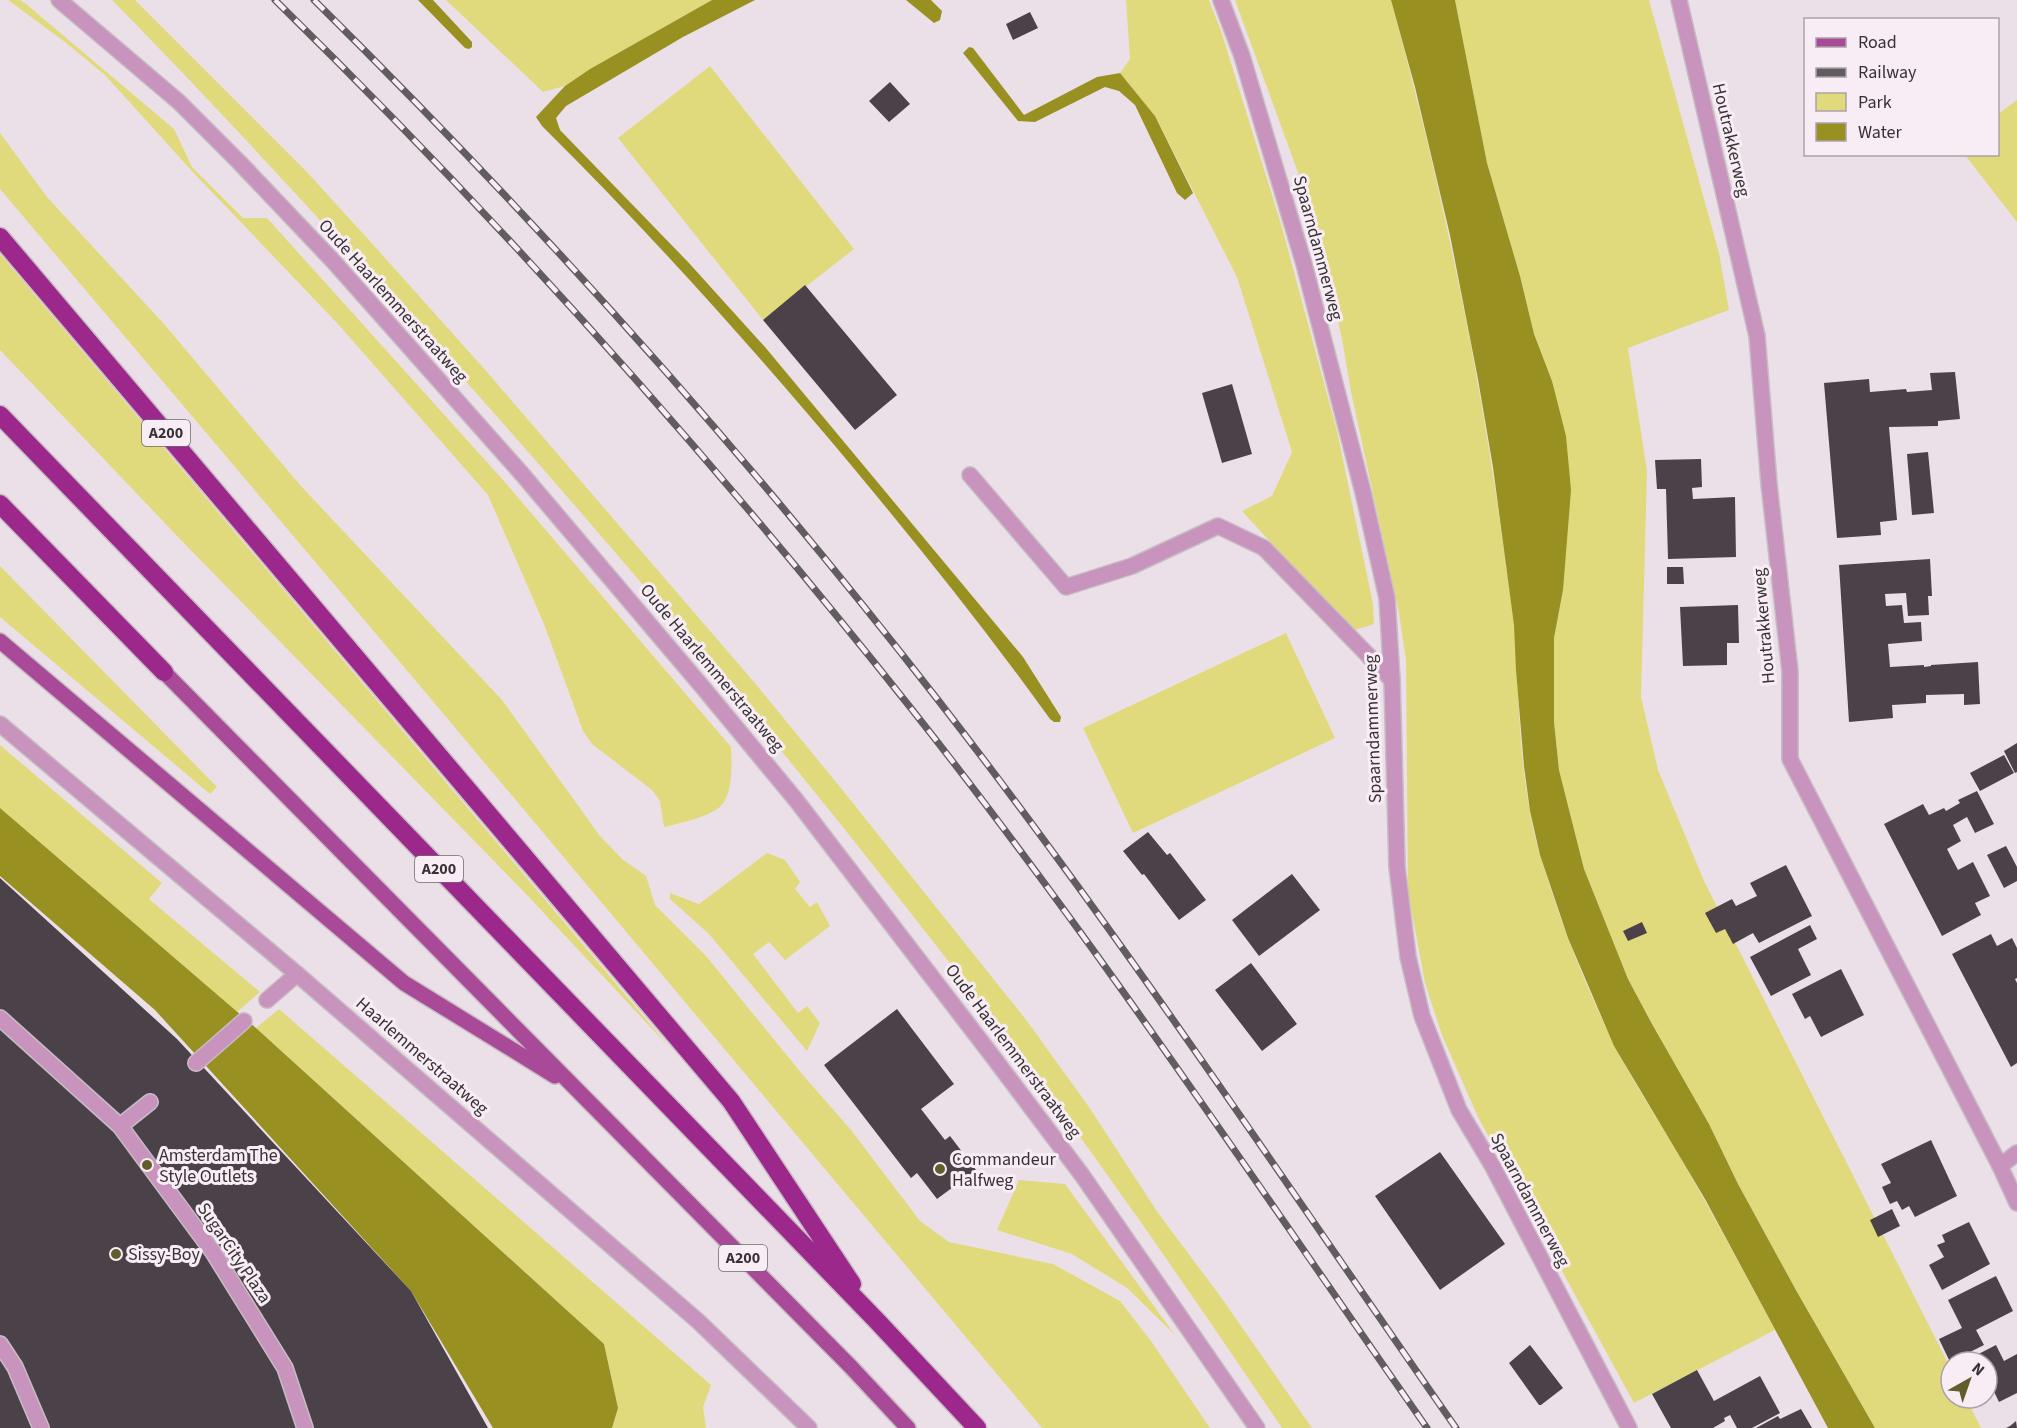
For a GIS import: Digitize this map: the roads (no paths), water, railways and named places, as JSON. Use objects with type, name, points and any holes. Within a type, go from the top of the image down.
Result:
[{"type":"highway","name":"A200","points":[[0,237],[731,1101],[878,1322]]},
{"type":"highway","name":"A200","points":[[0,415],[878,1322],[977,1428]]},
{"type":"highway","name":"A200","points":[[0,504],[164,672]]},
{"type":"main road","name":"A200","points":[[0,641],[404,982],[575,1089]]},
{"type":"main road","name":"A200","points":[[164,672],[835,1350],[908,1428]]},
{"type":"street","name":"Oude Haarlemmerstraatweg","points":[[59,0],[179,102],[334,262],[522,474],[705,690],[796,800],[1082,1175],[1257,1428]]},
{"type":"street","name":"Spaarndammerweg","points":[[1221,0],[1242,56],[1304,264],[1363,492],[1387,598],[1392,680],[1397,867],[1408,957],[1422,1016],[1459,1110],[1493,1167],[1629,1428]]},
{"type":"street","name":"Houtrakkerweg","points":[[1679,0],[1756,336],[1769,484],[1790,671],[1790,759],[2017,1203]]},
{"type":"street","points":[[970,475],[1066,587],[1132,566],[1218,526],[1264,548],[1392,680]]},
{"type":"street","name":"Haarlemmerstraatweg","points":[[0,724],[297,974],[699,1322],[809,1428]]},
{"type":"street","points":[[267,1000],[297,974]]},
{"type":"street","name":"SugarCity Plaza","points":[[0,1018],[120,1126],[213,1252],[285,1368],[305,1428]]},
{"type":"street","points":[[196,1063],[244,1021]]},
{"type":"street","points":[[120,1126],[150,1102]]},
{"type":"street","points":[[2000,1166],[2017,1153]]},
{"type":"street","points":[[0,1344],[15,1367],[41,1428]]},
{"type":"water","points":[[418,0],[433,0],[472,42],[472,47],[465,48]]},
{"type":"water","points":[[712,0],[755,0],[683,37],[566,106],[556,118],[560,130],[688,262],[765,347],[1023,657],[1061,717],[1060,722],[1050,719],[928,559],[777,378],[701,292],[542,126],[536,117],[565,86],[590,69]]},
{"type":"water","points":[[906,0],[931,0],[942,11],[940,20],[934,23]]},
{"type":"water","points":[[1391,0],[1455,0],[1487,163],[1520,276],[1534,334],[1552,381],[1566,436],[1571,490],[1563,590],[1554,638],[1554,722],[1559,770],[1584,869],[1628,979],[1709,1124],[1738,1184],[1797,1292],[1875,1428],[1828,1428],[1705,1199],[1614,1046],[1568,938],[1540,855],[1530,811],[1524,766],[1514,625],[1493,467],[1478,379],[1450,235],[1415,87]]},
{"type":"water","points":[[969,47],[973,48],[1024,115],[1097,77],[1120,73],[1155,116],[1193,193],[1185,200],[1177,193],[1135,105],[1119,91],[1105,87],[1035,122],[1018,121],[963,53]]},
{"type":"water","points":[[0,808],[256,1028],[604,1344],[618,1408],[612,1428],[493,1428],[411,1291],[155,1010],[0,876]]},
{"type":"railway","points":[[275,0],[442,169],[604,344],[760,523],[910,707],[1110,973],[1427,1428]]},
{"type":"railway","points":[[314,0],[479,167],[638,340],[791,517],[865,608],[1006,789],[1137,969],[1456,1428]]},
{"type":"place","name":"Amsterdam The Style Outlets","points":[[147,1165]]},
{"type":"place","name":"Commandeur Halfweg","points":[[940,1169]]},
{"type":"place","name":"Sissy-Boy","points":[[116,1254]]}]
